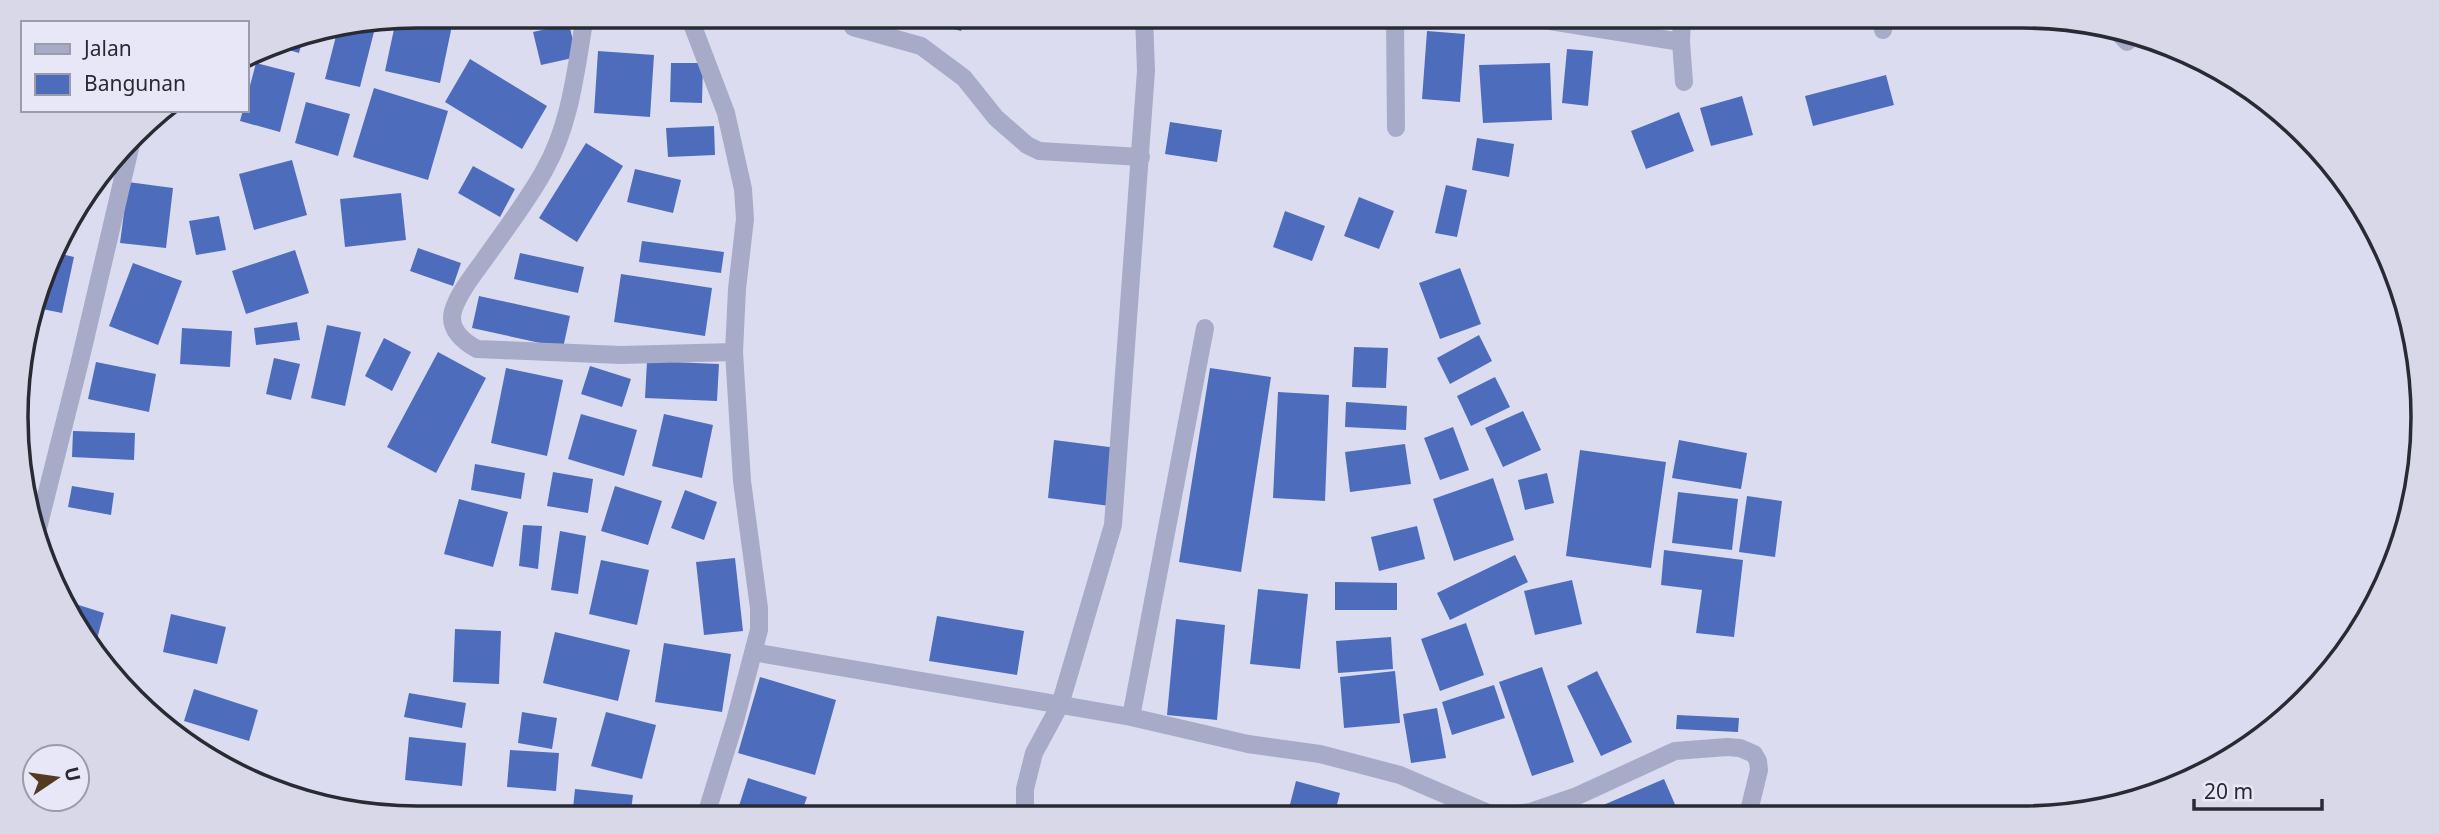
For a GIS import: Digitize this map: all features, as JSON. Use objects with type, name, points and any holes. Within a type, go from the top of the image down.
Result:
[{"type":"street","points":[[583,28],[562,131],[545,170],[470,279],[453,312],[456,329],[464,342],[477,349],[621,355],[734,352]]},
{"type":"street","points":[[694,28],[726,113],[743,189],[745,219],[737,289],[734,352],[742,481],[759,608],[759,630],[709,806]]},
{"type":"street","points":[[857,28],[921,46],[964,78],[996,118],[1027,145],[1039,151],[1141,157]]},
{"type":"street","points":[[1025,806],[1025,789],[1034,753],[1060,705],[1113,525],[1141,157],[1146,71],[1144,28]]},
{"type":"street","points":[[1395,28],[1396,128]]},
{"type":"street","points":[[1593,28],[1681,42]]},
{"type":"street","points":[[1682,28],[1684,82]]},
{"type":"street","points":[[41,517],[128,158]]},
{"type":"street","points":[[1132,717],[1205,328]]},
{"type":"street","points":[[753,652],[1132,717],[1248,744],[1321,754],[1400,775],[1472,806]]},
{"type":"street","points":[[1548,806],[1577,796],[1675,751],[1727,747],[1740,748],[1754,754],[1758,761],[1759,770],[1750,806]]},
{"type":"building","points":[[451,28],[440,83],[385,71],[394,29]]},
{"type":"building","points":[[570,28],[577,57],[541,65],[533,32]]},
{"type":"building","points":[[374,30],[360,87],[325,79],[336,36]]},
{"type":"building","points":[[1427,31],[1465,34],[1460,102],[1422,99]]},
{"type":"building","points":[[301,46],[299,53],[289,50]]},
{"type":"building","points":[[1567,49],[1593,51],[1588,106],[1562,103]]},
{"type":"building","points":[[598,51],[654,55],[650,117],[594,113]]},
{"type":"building","points":[[470,59],[547,106],[522,149],[445,102]]},
{"type":"building","points":[[256,63],[295,73],[280,132],[240,121],[242,112],[248,112],[248,93]]},
{"type":"building","points":[[671,63],[703,63],[702,103],[670,102]]},
{"type":"building","points":[[1550,63],[1552,120],[1483,123],[1479,65]]},
{"type":"building","points":[[1886,75],[1894,105],[1813,126],[1805,96]]},
{"type":"building","points":[[374,88],[448,111],[428,180],[353,157]]},
{"type":"building","points":[[1742,96],[1753,135],[1711,146],[1700,108]]},
{"type":"building","points":[[306,102],[350,114],[338,156],[295,143]]},
{"type":"building","points":[[1679,112],[1694,151],[1646,169],[1631,131]]},
{"type":"building","points":[[1170,122],[1222,130],[1217,162],[1165,154]]},
{"type":"building","points":[[714,126],[715,155],[668,157],[666,128]]},
{"type":"building","points":[[1477,138],[1514,144],[1509,177],[1472,170]]},
{"type":"building","points":[[586,143],[623,166],[577,242],[539,218]]},
{"type":"building","points":[[292,160],[307,215],[254,230],[239,174]]},
{"type":"building","points":[[473,166],[515,189],[500,217],[458,193]]},
{"type":"building","points":[[635,169],[681,180],[673,213],[627,202]]},
{"type":"building","points":[[128,182],[173,188],[166,248],[120,243]]},
{"type":"building","points":[[1446,185],[1467,190],[1457,237],[1435,233]]},
{"type":"building","points":[[401,193],[406,240],[345,247],[340,199]]},
{"type":"building","points":[[1359,197],[1394,211],[1379,249],[1344,236]]},
{"type":"building","points":[[1285,211],[1325,226],[1312,261],[1273,247]]},
{"type":"building","points":[[219,216],[226,250],[196,255],[189,221]]},
{"type":"building","points":[[642,241],[724,252],[721,273],[639,262]]},
{"type":"building","points":[[418,248],[461,263],[453,286],[410,271]]},
{"type":"building","points":[[295,250],[309,293],[246,314],[232,271]]},
{"type":"building","points":[[520,253],[584,267],[578,293],[514,279]]},
{"type":"building","points":[[64,255],[74,257],[62,313],[43,309]]},
{"type":"building","points":[[133,263],[182,281],[158,345],[109,326]]},
{"type":"building","points":[[1460,268],[1481,324],[1440,339],[1419,283]]},
{"type":"building","points":[[621,274],[712,288],[705,336],[614,322]]},
{"type":"building","points":[[479,296],[570,316],[563,348],[472,328]]},
{"type":"building","points":[[297,322],[300,340],[256,345],[254,328]]},
{"type":"building","points":[[327,325],[361,332],[345,406],[311,398]]},
{"type":"building","points":[[182,328],[232,331],[230,367],[180,364]]},
{"type":"building","points":[[1479,335],[1492,361],[1450,384],[1437,358]]},
{"type":"building","points":[[384,338],[411,352],[392,391],[365,376]]},
{"type":"building","points":[[1354,347],[1388,348],[1386,388],[1352,387]]},
{"type":"building","points":[[438,352],[486,378],[436,473],[387,447]]},
{"type":"building","points":[[274,358],[300,364],[291,400],[266,394]]},
{"type":"building","points":[[647,361],[719,364],[717,401],[645,398]]},
{"type":"building","points":[[96,362],[156,374],[149,412],[88,399]]},
{"type":"building","points":[[590,366],[631,379],[622,407],[581,394]]},
{"type":"building","points":[[506,368],[563,380],[547,456],[491,443]]},
{"type":"building","points":[[1210,368],[1271,377],[1241,572],[1179,562]]},
{"type":"building","points":[[1495,377],[1510,407],[1471,426],[1457,396]]},
{"type":"building","points":[[1278,392],[1329,395],[1325,501],[1273,498]]},
{"type":"building","points":[[1346,402],[1407,406],[1406,430],[1345,427]]},
{"type":"building","points":[[1523,411],[1541,450],[1503,467],[1485,428]]},
{"type":"building","points":[[581,414],[637,430],[624,476],[568,459]]},
{"type":"building","points":[[664,414],[713,425],[702,478],[652,466]]},
{"type":"building","points":[[1453,427],[1469,470],[1440,480],[1424,438]]},
{"type":"building","points":[[73,431],[135,433],[134,460],[72,457]]},
{"type":"building","points":[[1054,440],[1117,448],[1110,506],[1048,498]]},
{"type":"building","points":[[1679,440],[1747,453],[1741,489],[1672,478]]},
{"type":"building","points":[[1405,444],[1411,484],[1350,492],[1345,452]]},
{"type":"building","points":[[1580,450],[1666,462],[1651,568],[1566,556]]},
{"type":"building","points":[[475,464],[525,473],[521,499],[471,490]]},
{"type":"building","points":[[553,472],[593,479],[588,513],[547,506]]},
{"type":"building","points":[[1547,473],[1554,503],[1525,510],[1518,480]]},
{"type":"building","points":[[1493,478],[1514,540],[1454,561],[1433,499]]},
{"type":"building","points":[[72,486],[114,493],[111,515],[68,507]]},
{"type":"building","points":[[615,486],[662,501],[648,545],[601,531]]},
{"type":"building","points":[[685,490],[717,502],[704,540],[671,528]]},
{"type":"building","points":[[1678,492],[1738,499],[1732,550],[1672,543]]},
{"type":"building","points":[[1747,496],[1782,501],[1775,557],[1739,552]]},
{"type":"building","points":[[459,499],[508,512],[493,567],[444,554]]},
{"type":"building","points":[[523,525],[542,526],[538,569],[519,566]]},
{"type":"building","points":[[1417,526],[1425,559],[1379,571],[1371,537]]},
{"type":"building","points":[[560,531],[586,536],[578,594],[551,590]]},
{"type":"building","points":[[1664,550],[1743,560],[1734,637],[1696,633],[1702,590],[1661,585]]},
{"type":"building","points":[[1515,555],[1528,582],[1450,620],[1437,593]]},
{"type":"building","points":[[735,558],[743,631],[704,635],[696,562]]},
{"type":"building","points":[[601,560],[649,570],[637,625],[589,614]]},
{"type":"building","points":[[1572,580],[1582,624],[1535,635],[1524,591]]},
{"type":"building","points":[[1335,582],[1397,583],[1397,610],[1335,610]]},
{"type":"building","points":[[1258,589],[1308,594],[1300,669],[1250,664]]},
{"type":"building","points":[[76,604],[104,613],[97,638]]},
{"type":"building","points":[[171,614],[226,627],[217,664],[163,652]]},
{"type":"building","points":[[937,616],[1024,631],[1017,675],[929,661]]},
{"type":"building","points":[[1176,619],[1225,625],[1217,720],[1167,715]]},
{"type":"building","points":[[1466,623],[1484,675],[1440,691],[1421,639]]},
{"type":"building","points":[[455,629],[501,631],[499,684],[453,682]]},
{"type":"building","points":[[555,632],[630,650],[618,701],[543,683]]},
{"type":"building","points":[[1391,637],[1393,669],[1338,673],[1336,641]]},
{"type":"building","points":[[664,643],[731,654],[722,712],[655,702]]},
{"type":"building","points":[[1542,667],[1574,762],[1532,776],[1499,682]]},
{"type":"building","points":[[1395,671],[1400,723],[1344,728],[1340,677]]},
{"type":"building","points":[[1597,671],[1632,742],[1601,756],[1567,686]]},
{"type":"building","points":[[760,677],[836,700],[815,775],[738,753]]},
{"type":"building","points":[[1494,685],[1505,718],[1452,735],[1442,702]]},
{"type":"building","points":[[194,689],[258,710],[249,741],[184,721]]},
{"type":"building","points":[[409,693],[466,703],[462,728],[404,717]]},
{"type":"building","points":[[1437,708],[1446,758],[1411,763],[1403,714]]},
{"type":"building","points":[[522,712],[557,718],[552,749],[518,743]]},
{"type":"building","points":[[606,712],[656,725],[642,779],[591,766]]},
{"type":"building","points":[[1677,715],[1739,718],[1738,732],[1676,729]]},
{"type":"building","points":[[409,737],[466,743],[462,786],[405,780]]},
{"type":"building","points":[[510,750],[559,753],[556,791],[507,787]]},
{"type":"building","points":[[748,778],[807,797],[804,806],[739,806]]},
{"type":"building","points":[[1664,779],[1676,806],[1601,806]]},
{"type":"building","points":[[1296,781],[1340,793],[1337,806],[1290,806]]},
{"type":"building","points":[[575,789],[633,795],[632,806],[573,806]]},
{"type":"building","points":[[320,793],[370,803],[341,799]]}]
